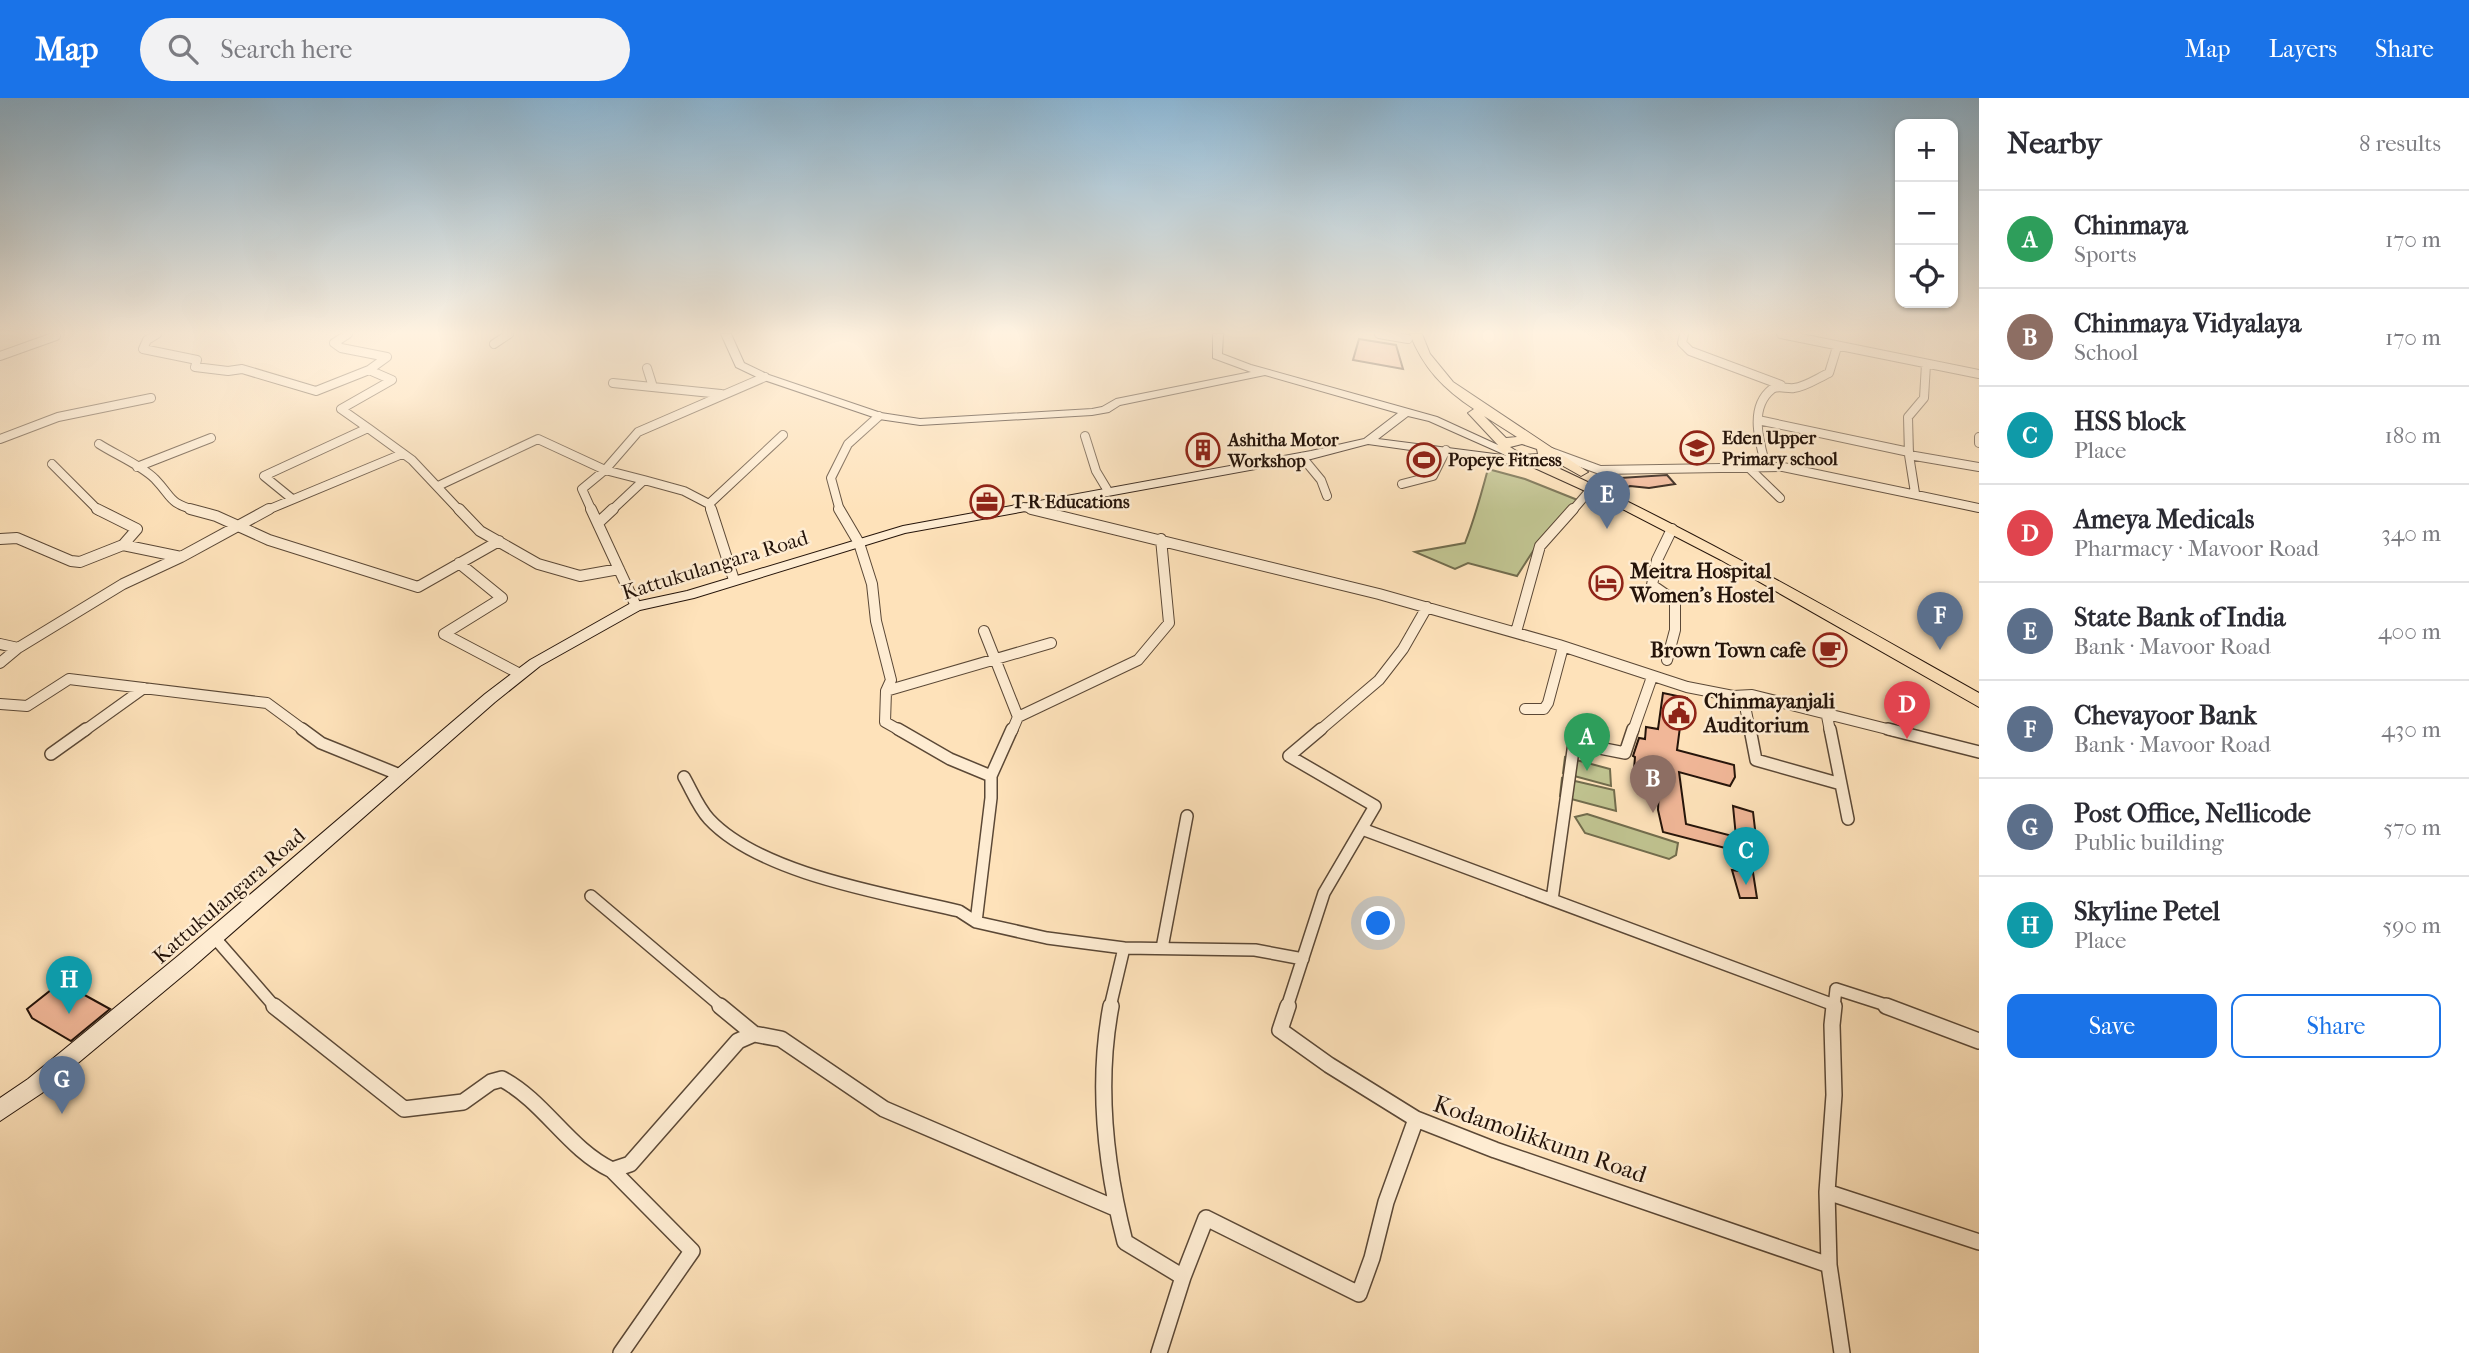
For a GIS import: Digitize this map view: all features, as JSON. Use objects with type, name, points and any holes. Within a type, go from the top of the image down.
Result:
[{"type":"main road","points":[[1447,393],[1482,420],[1504,447],[1526,460],[1672,529],[1979,701]]},
{"type":"main road","points":[[1458,393],[1539,446],[1979,691]]},
{"type":"main road","points":[[1504,447],[1514,439],[1539,446]]},
{"type":"main road","points":[[1526,460],[1543,457],[1539,446]]},
{"type":"street","points":[[370,393],[341,409],[412,460],[480,531],[538,564],[566,575],[590,575],[619,569]]},
{"type":"street","points":[[709,393],[724,394]]},
{"type":"street","points":[[636,606],[582,489],[604,470],[638,432],[727,393]]},
{"type":"street","points":[[811,393],[879,416],[938,423],[980,417],[1092,412],[1111,408],[1116,402],[1163,393]]},
{"type":"street","points":[[1340,393],[1433,419],[1504,447]]},
{"type":"street","points":[[1766,467],[1757,432],[1759,411],[1770,393]]},
{"type":"street","points":[[1915,493],[1909,453],[1908,417],[1924,398],[1924,393]]},
{"type":"street","points":[[0,439],[58,417],[151,398]]},
{"type":"street","points":[[1368,441],[1407,411]]},
{"type":"street","points":[[879,416],[848,444],[831,478],[837,505],[859,543],[872,584],[876,621],[891,680],[886,691],[885,722],[950,759],[991,776]]},
{"type":"street","points":[[1758,420],[1979,467]]},
{"type":"street","points":[[291,498],[264,476],[368,428]]},
{"type":"street","points":[[709,503],[783,435]]},
{"type":"street","points":[[1085,436],[1096,471],[1108,491]]},
{"type":"street","points":[[1979,437],[1979,443]]},
{"type":"street","points":[[137,467],[211,438]]},
{"type":"street","points":[[438,486],[538,439],[604,470],[684,491],[709,503],[734,579]]},
{"type":"street","name":"Kattukulangara Road","points":[[0,1111],[35,1086],[214,937],[520,674],[636,606],[689,595],[734,579],[903,530],[1302,457],[1368,441],[1526,460]]},
{"type":"street","points":[[99,444],[154,478],[177,505],[216,516],[234,527],[269,540],[418,587],[499,541]]},
{"type":"street","points":[[1539,446],[1600,470],[1748,467],[1792,469],[1979,508]]},
{"type":"street","points":[[1402,484],[1433,476],[1446,450]]},
{"type":"street","points":[[0,663],[18,648],[123,584],[291,498],[402,454]]},
{"type":"street","points":[[1302,457],[1316,471],[1326,488],[1326,496]]},
{"type":"street","points":[[0,539],[17,538],[71,561],[80,562],[123,545],[137,529],[100,512],[52,464]]},
{"type":"street","points":[[1748,467],[1780,498]]},
{"type":"street","points":[[598,523],[644,480]]},
{"type":"street","points":[[1516,632],[1540,546],[1591,489]]},
{"type":"street","points":[[1024,507],[1427,607],[1516,632],[1652,677],[1721,694],[1752,695],[1827,716],[1979,752]]},
{"type":"street","points":[[1667,660],[1675,630],[1675,601],[1652,584],[1657,561],[1672,529]]},
{"type":"street","points":[[976,922],[991,798],[991,776],[1018,717],[1138,660],[1170,622],[1161,539]]},
{"type":"street","points":[[123,545],[181,556]]},
{"type":"street","points":[[459,564],[502,598],[444,634],[520,674]]},
{"type":"street","points":[[1416,1119],[1329,1065],[1280,1030],[1324,893],[1375,806],[1289,756],[1379,680],[1403,649],[1427,607]]},
{"type":"street","points":[[984,631],[992,662],[1018,717]]},
{"type":"street","points":[[886,691],[1051,643]]},
{"type":"street","points":[[0,644],[18,648]]},
{"type":"street","points":[[1525,709],[1544,709],[1563,647]]},
{"type":"street","points":[[1552,900],[1574,743],[1625,753],[1652,677]]},
{"type":"street","points":[[0,704],[27,706],[69,679],[267,703],[321,743],[400,775]]},
{"type":"street","points":[[51,754],[144,688]]},
{"type":"street","points":[[1743,696],[1756,760],[1841,784]]},
{"type":"street","points":[[1827,716],[1848,820]]},
{"type":"street","points":[[684,777],[709,819],[742,845],[789,867],[959,911],[976,922],[1061,940],[1124,948],[1255,950],[1303,959]]},
{"type":"street","points":[[1162,948],[1187,816]]},
{"type":"street","points":[[1362,829],[1834,1005]]},
{"type":"street","points":[[591,896],[754,1034],[781,1039],[884,1109],[1115,1208]]},
{"type":"street","points":[[214,937],[281,1014],[404,1109],[463,1102],[491,1082],[502,1079],[524,1091],[590,1160],[612,1170],[692,1251],[621,1353]]},
{"type":"street","points":[[1124,948],[1106,1018],[1102,1074],[1115,1208],[1125,1242],[1182,1277],[1159,1353]]},
{"type":"street","points":[[1842,1353],[1829,1265],[1828,1192],[1834,1095],[1836,989],[1912,1014],[1979,1041]]},
{"type":"street","points":[[612,1170],[630,1164],[738,1041],[754,1034]]},
{"type":"street","name":"Kodamolikkunn Road","points":[[1182,1277],[1206,1218],[1359,1294],[1373,1258],[1386,1202],[1416,1119],[1495,1150],[1829,1265]]},
{"type":"street","points":[[1828,1192],[1868,1208],[1944,1228],[1979,1242]]},
{"type":"green space","points":[[1488,469],[1525,479],[1580,501],[1535,548],[1517,576],[1468,563],[1455,569],[1415,552],[1465,543]]},
{"type":"green space","points":[[1565,757],[1610,769],[1611,786],[1563,773]]},
{"type":"green space","points":[[1562,778],[1614,790],[1616,811],[1560,796]]},
{"type":"green space","points":[[1587,814],[1678,843],[1676,855],[1669,859],[1585,833],[1575,817]]},
{"type":"building","points":[[1667,475],[1675,484],[1649,488],[1630,486],[1624,489],[1604,479]]},
{"type":"building","points":[[1663,693],[1687,698],[1690,720],[1681,719],[1677,750],[1734,765],[1735,777],[1730,786],[1679,772],[1686,824],[1736,837],[1733,806],[1753,812],[1759,863],[1751,860],[1757,898],[1740,898],[1732,870],[1739,871],[1737,851],[1663,832],[1658,810],[1659,788],[1633,781],[1633,756],[1639,738],[1645,739],[1646,727],[1658,729]]},
{"type":"building","points":[[61,982],[110,1009],[71,1041],[32,1018],[27,1009]]},
{"type":"place","name":"Eden Upper Primary school","points":[[1697,448]]},
{"type":"place","name":"Ashitha Motor Workshop","points":[[1203,450]]},
{"type":"place","name":"Popeye Fitness","points":[[1424,460]]},
{"type":"place","name":"T R Educations","points":[[987,502]]},
{"type":"place","name":"State Bank of India","points":[[1607,529]]},
{"type":"place","name":"Meitra Hospital Women's Hostel","points":[[1606,583]]},
{"type":"place","name":"Brown Town cafe","points":[[1830,650]]},
{"type":"place","name":"Chevayoor Bank","points":[[1940,650]]},
{"type":"place","name":"Chinmayanjali Auditorium","points":[[1679,713]]},
{"type":"place","name":"Ameya Medicals","points":[[1907,739]]},
{"type":"place","name":"Chinmaya","points":[[1587,771]]},
{"type":"place","name":"Chinmaya Vidyalaya","points":[[1653,813]]},
{"type":"place","name":"HSS block","points":[[1746,885]]},
{"type":"place","name":"Skyline Petel","points":[[69,1014]]},
{"type":"place","name":"Post Office, Nellicode","points":[[62,1114]]}]
